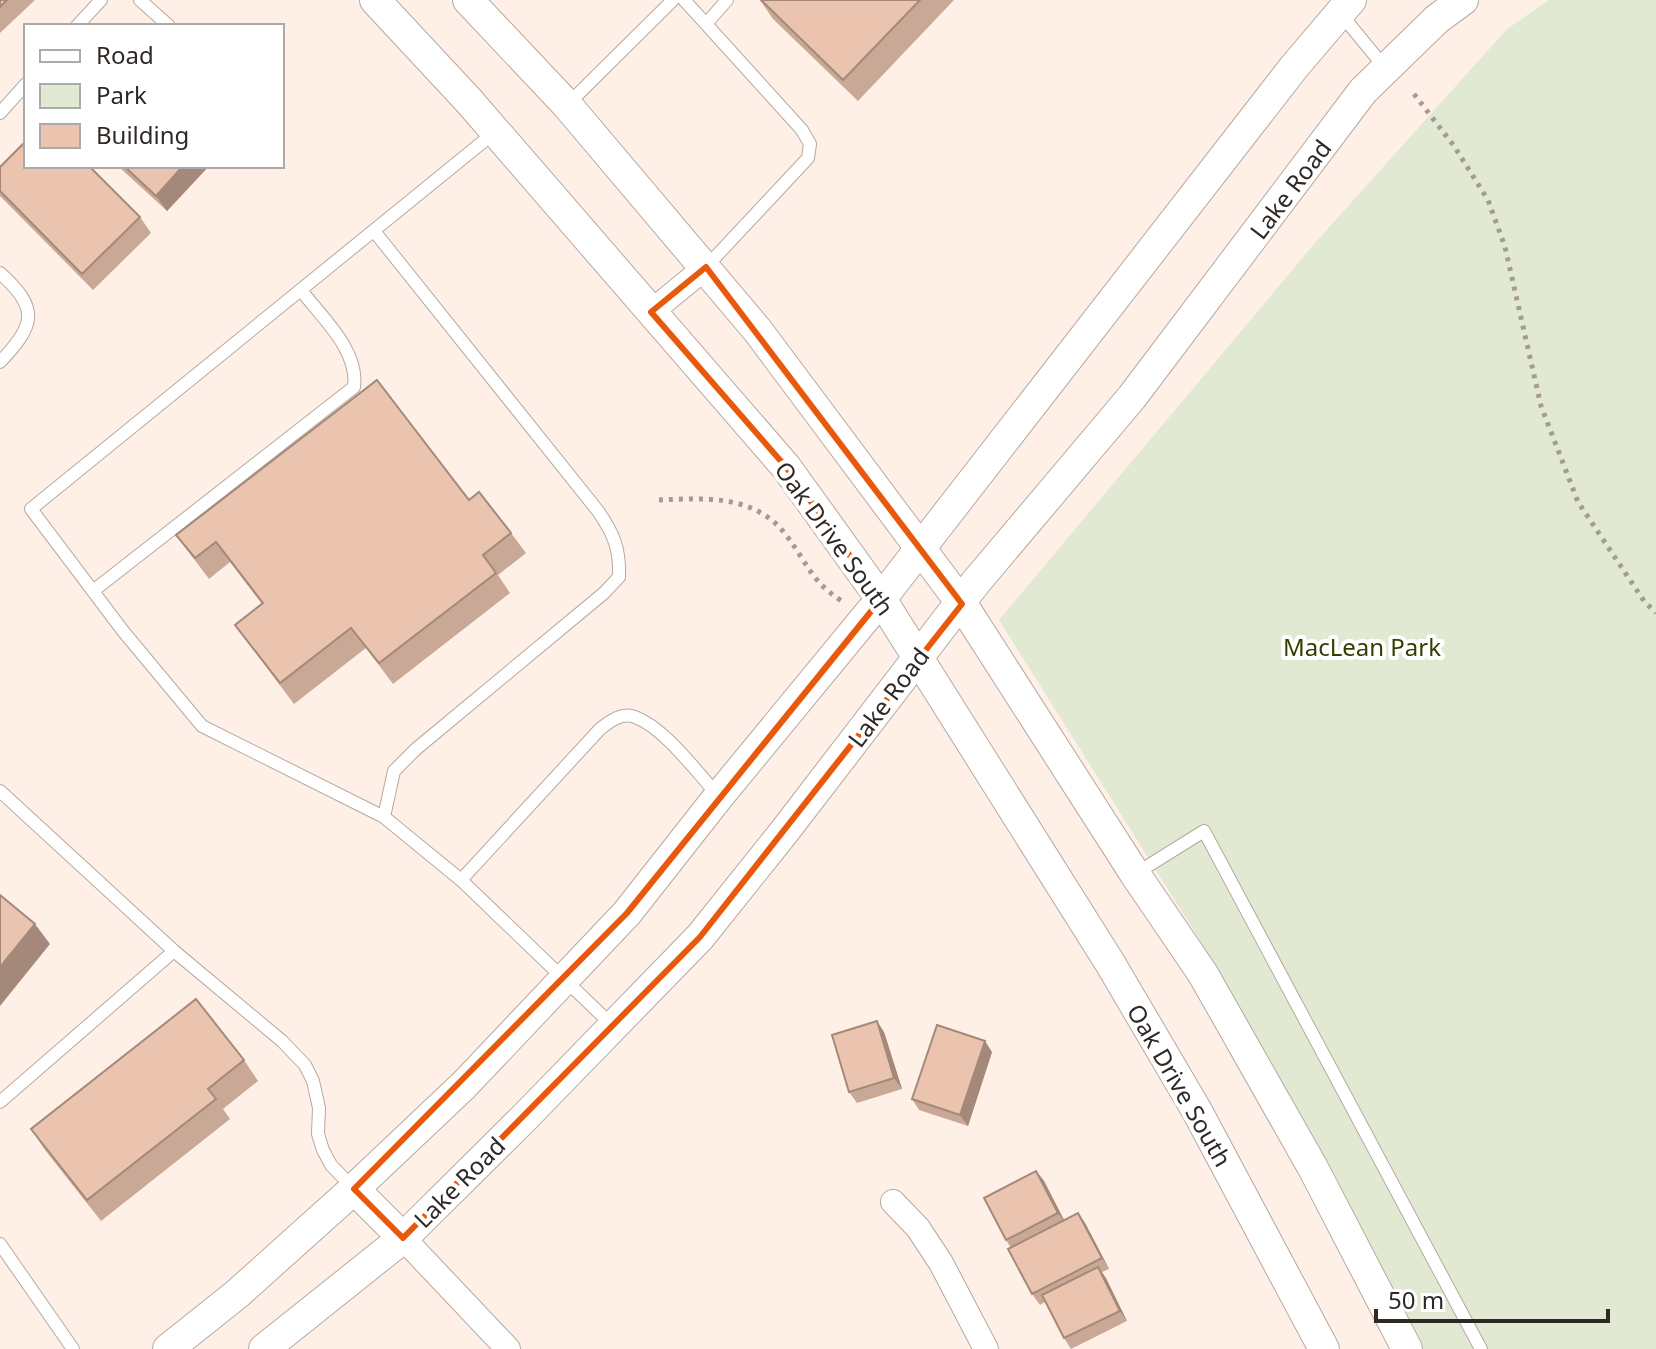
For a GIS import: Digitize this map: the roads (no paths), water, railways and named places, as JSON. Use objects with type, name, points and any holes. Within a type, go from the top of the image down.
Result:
[{"type":"street","name":"Oak Drive South","points":[[375,0],[496,132],[786,467],[881,599],[1110,963],[1197,1111],[1324,1349]]},
{"type":"street","points":[[468,0],[567,105],[706,267],[758,331],[962,604],[1135,874],[1203,974],[1313,1168],[1407,1349]]},
{"type":"street","name":"Lake Road","points":[[264,1349],[403,1238],[700,937],[962,604],[976,582],[1132,397],[1363,91],[1437,19],[1463,0]]},
{"type":"street","points":[[168,1349],[237,1294],[464,1085],[627,913],[881,599],[1294,67],[1345,6]]},
{"type":"street","points":[[651,312],[706,267]]},
{"type":"street","points":[[354,1189],[508,1349]]},
{"type":"street","points":[[893,1202],[918,1228],[941,1263],[986,1349]]},
{"type":"lane","points":[[79,24],[101,0]]},
{"type":"lane","points":[[140,0],[167,24]]},
{"type":"lane","points":[[567,105],[673,0]]},
{"type":"lane","points":[[684,0],[802,130],[810,144],[808,158],[706,267]]},
{"type":"lane","points":[[706,24],[727,0]]},
{"type":"lane","points":[[1345,6],[1386,69]]},
{"type":"lane","points":[[0,113],[24,86]]},
{"type":"lane","points":[[496,132],[31,509],[123,631],[202,726],[384,817],[461,880],[614,1027]]},
{"type":"lane","points":[[374,231],[598,511],[613,532],[620,552],[619,577],[604,593],[416,749],[394,771],[384,817]]},
{"type":"lane","points":[[0,273],[18,289],[27,305],[28,322],[21,339],[0,362]]},
{"type":"lane","points":[[93,591],[354,387],[356,373],[351,356],[301,290]]},
{"type":"lane","points":[[461,880],[600,729],[614,718],[633,716],[658,731],[719,796]]},
{"type":"lane","points":[[0,791],[174,951],[282,1041],[305,1065],[313,1081],[319,1108],[318,1134],[323,1150],[331,1165],[354,1189]]},
{"type":"lane","points":[[1135,874],[1204,831],[1481,1349]]},
{"type":"lane","points":[[0,1102],[174,951]]},
{"type":"lane","points":[[0,1244],[73,1349]]},
{"type":"park label","name":"MacLean Park","points":[[1362,646]]}]
